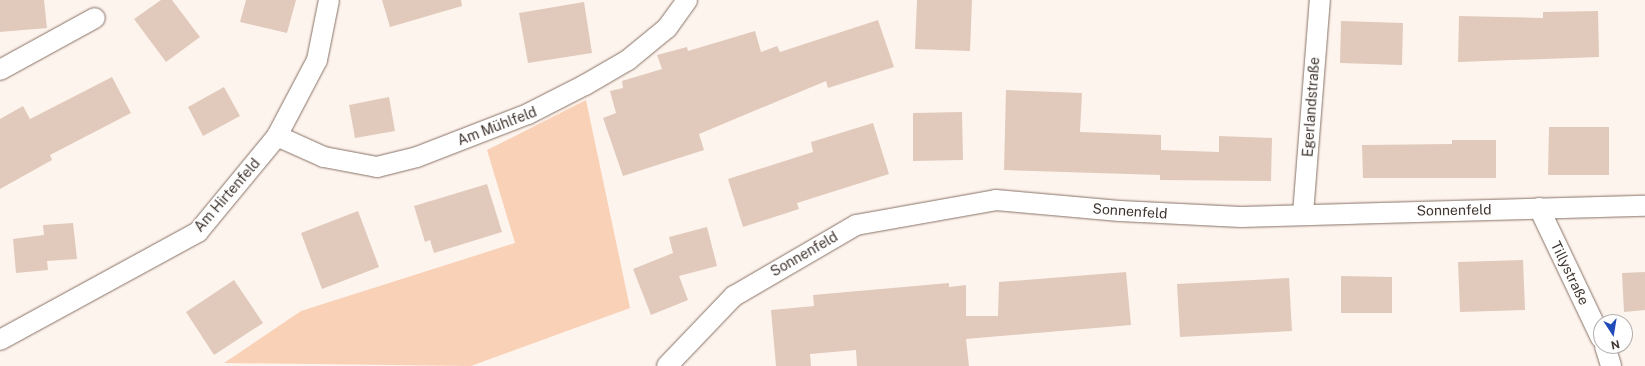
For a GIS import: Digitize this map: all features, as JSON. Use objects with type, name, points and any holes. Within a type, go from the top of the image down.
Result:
[{"type":"street","name":"Am Hirtenfeld","points":[[0,340],[198,232],[278,136],[317,60],[328,0]]},
{"type":"street","name":"Am Mühlfeld","points":[[278,136],[324,157],[378,167],[417,157],[528,114],[585,85],[628,60],[667,28],[687,0]]},
{"type":"street","name":"Egerlandstraße","points":[[1303,214],[1320,0]]},
{"type":"street","points":[[0,70],[95,18]]},
{"type":"street","name":"Sonnenfeld","points":[[667,366],[734,296],[856,225],[996,200],[1226,216],[1645,206]]},
{"type":"street","name":"Tillystraße","points":[[1539,208],[1593,321]]},
{"type":"street","points":[[1607,354],[1611,366]]},
{"type":"shaded area","points":[[586,100],[630,308],[471,366],[224,363],[301,311],[515,243],[487,150]]},
{"type":"building","points":[[0,0],[44,0],[47,28],[0,32]]},
{"type":"building","points":[[161,0],[172,0],[200,37],[166,62],[134,19]]},
{"type":"building","points":[[246,0],[296,0],[287,33],[240,22]]},
{"type":"building","points":[[382,0],[461,0],[462,6],[390,27]]},
{"type":"building","points":[[917,0],[972,0],[970,51],[915,49]]},
{"type":"building","points":[[584,2],[592,53],[528,63],[519,13]]},
{"type":"building","points":[[1598,11],[1599,57],[1458,62],[1459,16],[1543,18],[1543,12]]},
{"type":"building","points":[[878,20],[894,67],[828,88],[826,81],[699,134],[704,150],[623,176],[603,118],[616,113],[610,91],[623,88],[622,81],[662,69],[657,55],[687,47],[688,51],[755,31],[761,52],[777,46],[780,52]]},
{"type":"building","points":[[1341,21],[1403,23],[1402,65],[1340,63]]},
{"type":"building","points":[[112,77],[131,113],[50,155],[52,160],[0,189],[0,119],[23,106],[30,119]]},
{"type":"building","points":[[224,87],[240,116],[203,136],[188,107]]},
{"type":"building","points":[[1006,90],[1082,93],[1080,132],[1161,135],[1161,150],[1219,152],[1219,136],[1272,138],[1271,181],[1160,180],[1160,175],[1004,170]]},
{"type":"building","points":[[389,97],[395,131],[355,138],[349,105]]},
{"type":"building","points":[[962,112],[963,160],[913,161],[913,113]]},
{"type":"building","points":[[873,123],[889,174],[797,203],[799,209],[743,227],[728,179],[813,152],[811,142]]},
{"type":"building","points":[[1549,127],[1609,127],[1609,175],[1548,175]]},
{"type":"building","points":[[1452,140],[1496,140],[1496,178],[1363,178],[1362,145],[1452,144]]},
{"type":"building","points":[[487,184],[502,232],[434,253],[430,240],[425,242],[414,206]]},
{"type":"building","points":[[358,211],[379,267],[322,289],[301,233]]},
{"type":"building","points":[[73,223],[77,259],[47,261],[48,270],[16,273],[13,239],[44,235],[43,225]]},
{"type":"building","points":[[707,227],[717,266],[679,276],[688,300],[651,315],[633,269],[673,253],[669,237]]},
{"type":"building","points":[[1523,260],[1525,310],[1460,312],[1458,262]]},
{"type":"building","points":[[1126,272],[1131,325],[966,339],[969,366],[857,366],[856,350],[810,354],[811,366],[776,366],[771,310],[814,306],[813,295],[949,283],[949,287],[966,285],[966,316],[998,316],[999,282]]},
{"type":"building","points":[[1645,272],[1645,310],[1624,312],[1622,273]]},
{"type":"building","points":[[1341,276],[1392,277],[1392,313],[1341,313]]},
{"type":"building","points":[[1289,278],[1292,331],[1180,337],[1177,284]]},
{"type":"building","points":[[234,280],[263,323],[214,355],[186,312]]}]
